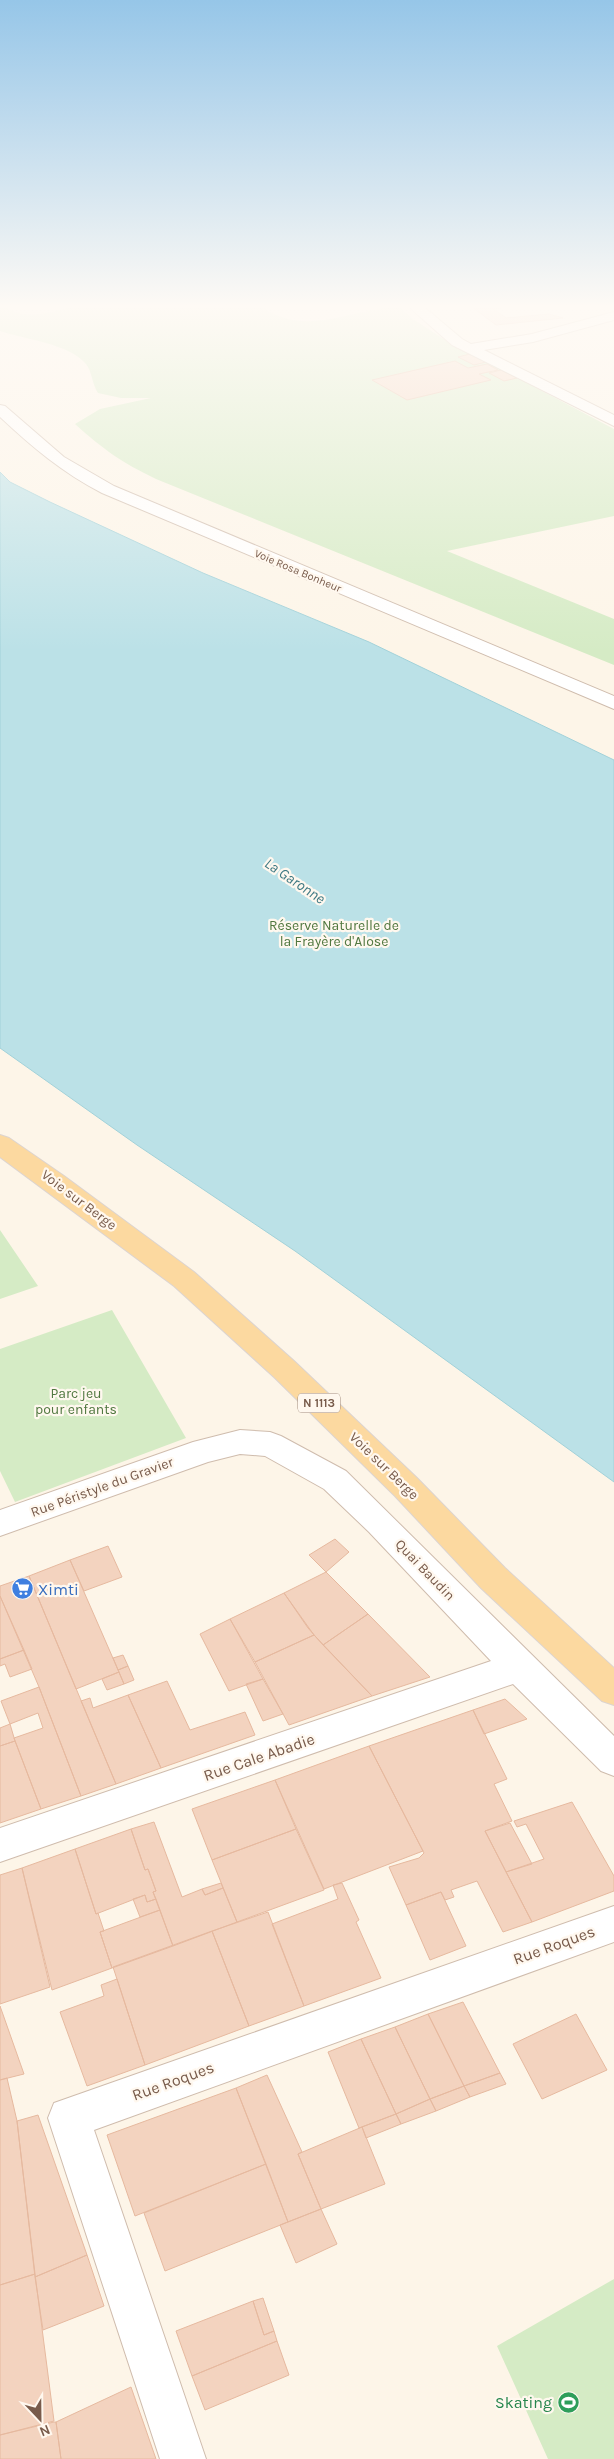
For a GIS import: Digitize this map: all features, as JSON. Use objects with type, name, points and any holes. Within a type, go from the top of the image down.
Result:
[{"type":"main road","name":"Voie sur Berge","points":[[0,1144],[55,1182],[191,1286],[284,1369],[406,1487],[493,1578],[614,1690]]},
{"type":"street","name":"Voie Rosa Bonheur","points":[[15,422],[67,467],[91,482],[133,502],[614,703]]},
{"type":"street","name":"Quai Baudin","points":[[204,1451],[240,1442],[270,1444],[335,1480],[380,1523],[516,1664],[614,1760]]},
{"type":"street","name":"Rue Péristyle du Gravier","points":[[0,1523],[204,1451]]},
{"type":"street","name":"Rue Cale Abadie","points":[[0,1845],[498,1676],[516,1664]]},
{"type":"street","name":"Rue Roques","points":[[183,2459],[69,2118],[614,1924]]},
{"type":"green space","points":[[79,422],[600,422],[614,429],[614,516],[447,551],[614,619],[614,665],[156,479],[123,461],[75,424]]},
{"type":"green space","points":[[0,1230],[38,1286],[0,1299]]},
{"type":"green space","name":"Parc jeu pour enfants","points":[[112,1310],[186,1438],[15,1502],[0,1471],[0,1349]]},
{"type":"green space","name":"Skating","points":[[614,2279],[614,2459],[548,2459],[497,2346]]},
{"type":"water","name":"Réserve Naturelle de la Frayère d'Alose","points":[[0,472],[10,482],[50,502],[203,573],[369,642],[614,760],[614,1482],[295,1251],[137,1145],[0,1048]]},
{"type":"building","points":[[335,1539],[349,1552],[326,1572],[309,1555]]},
{"type":"building","points":[[108,1546],[122,1577],[84,1591],[70,1560]]},
{"type":"building","points":[[70,1560],[119,1672],[76,1689],[29,1576]]},
{"type":"building","points":[[326,1572],[368,1614],[323,1645],[308,1628],[284,1593]]},
{"type":"building","points":[[29,1576],[116,1784],[81,1796],[39,1687],[0,1596],[0,1586]]},
{"type":"building","points":[[284,1593],[314,1635],[255,1662],[230,1619]]},
{"type":"building","points":[[0,1596],[24,1650],[0,1659]]},
{"type":"building","points":[[368,1614],[430,1677],[372,1696],[323,1645]]},
{"type":"building","points":[[230,1619],[263,1679],[229,1691],[200,1634]]},
{"type":"building","points":[[314,1635],[372,1696],[289,1725],[255,1662]]},
{"type":"building","points":[[24,1650],[32,1669],[10,1677],[5,1664],[0,1666],[0,1659]]},
{"type":"building","points":[[123,1655],[128,1666],[118,1670],[113,1658]]},
{"type":"building","points":[[128,1666],[134,1680],[124,1684],[118,1670]]},
{"type":"building","points":[[119,1672],[124,1684],[107,1690],[102,1679]]},
{"type":"building","points":[[263,1679],[283,1714],[263,1721],[246,1684]]},
{"type":"building","points":[[167,1681],[190,1730],[245,1712],[255,1735],[161,1768],[128,1695]]},
{"type":"building","points":[[39,1687],[81,1796],[41,1809],[14,1738],[43,1728],[38,1713],[10,1724],[1,1701]]},
{"type":"building","points":[[128,1695],[161,1768],[116,1784],[81,1701],[90,1698],[93,1708]]},
{"type":"building","points":[[505,1699],[527,1719],[484,1734],[473,1710]]},
{"type":"building","points":[[473,1710],[507,1779],[494,1784],[512,1821],[485,1831],[532,1922],[503,1932],[477,1881],[451,1890],[454,1897],[445,1900],[441,1892],[406,1905],[389,1867],[419,1858],[424,1853],[369,1746]]},
{"type":"building","points":[[10,1724],[15,1741],[0,1746],[0,1728]]},
{"type":"building","points":[[15,1741],[41,1809],[0,1823],[0,1746]]},
{"type":"building","points":[[369,1746],[423,1851],[324,1889],[275,1780]]},
{"type":"building","points":[[275,1780],[296,1829],[212,1860],[192,1809]]},
{"type":"building","points":[[572,1802],[614,1876],[614,1891],[532,1922],[506,1872],[544,1859],[526,1824],[517,1827],[514,1821]]},
{"type":"building","points":[[154,1822],[182,1897],[202,1889],[205,1895],[223,1888],[237,1922],[173,1946],[153,1892],[156,1891],[148,1869],[145,1870],[131,1829]]},
{"type":"building","points":[[510,1823],[532,1864],[506,1872],[485,1831]]},
{"type":"building","points":[[131,1829],[145,1870],[148,1869],[156,1891],[153,1892],[156,1899],[147,1902],[145,1895],[96,1914],[75,1849]]},
{"type":"building","points":[[296,1829],[324,1890],[237,1922],[212,1860]]},
{"type":"building","points":[[75,1849],[96,1914],[98,1913],[104,1931],[100,1932],[112,1968],[52,1990],[22,1868]]},
{"type":"building","points":[[22,1868],[50,1987],[0,2004],[0,1875]]},
{"type":"building","points":[[221,1883],[223,1888],[205,1895],[202,1889]]},
{"type":"building","points":[[342,1883],[359,1920],[356,1922],[381,1978],[304,2006],[272,1924],[338,1899],[333,1885]]},
{"type":"building","points":[[441,1892],[466,1946],[430,1960],[406,1905]]},
{"type":"building","points":[[145,1895],[147,1902],[156,1899],[160,1910],[140,1917],[133,1899]]},
{"type":"building","points":[[160,1910],[173,1946],[112,1968],[100,1932]]},
{"type":"building","points":[[268,1912],[304,2006],[249,2026],[212,1931]]},
{"type":"building","points":[[212,1931],[249,2026],[145,2065],[113,1967]]},
{"type":"building","points":[[117,1979],[145,2065],[87,2086],[60,2012],[104,1996],[101,1985]]},
{"type":"building","points":[[463,2002],[500,2073],[464,2086],[428,2014]]},
{"type":"building","points":[[0,2006],[24,2074],[0,2080]]},
{"type":"building","points":[[428,2014],[464,2086],[430,2099],[395,2027]]},
{"type":"building","points":[[576,2014],[607,2070],[542,2099],[513,2044]]},
{"type":"building","points":[[395,2027],[430,2099],[396,2114],[361,2039]]},
{"type":"building","points":[[361,2039],[396,2114],[359,2128],[328,2052]]},
{"type":"building","points":[[500,2073],[506,2084],[470,2097],[464,2086]]},
{"type":"building","points":[[267,2075],[302,2152],[298,2154],[321,2209],[288,2222],[236,2088]]},
{"type":"building","points":[[7,2078],[17,2121],[35,2274],[0,2285],[0,2080]]},
{"type":"building","points":[[464,2086],[470,2097],[436,2111],[430,2099]]},
{"type":"building","points":[[236,2088],[266,2164],[135,2216],[107,2135]]},
{"type":"building","points":[[430,2099],[436,2111],[401,2124],[396,2114]]},
{"type":"building","points":[[396,2114],[401,2124],[366,2138],[362,2127]]},
{"type":"building","points":[[38,2115],[87,2255],[35,2277],[17,2121]]},
{"type":"building","points":[[362,2127],[385,2184],[321,2209],[298,2154]]},
{"type":"building","points":[[266,2164],[288,2222],[165,2271],[144,2213]]},
{"type":"building","points":[[321,2209],[337,2244],[296,2263],[280,2225]]},
{"type":"building","points":[[87,2255],[104,2306],[43,2330],[35,2277]]},
{"type":"building","points":[[35,2274],[54,2421],[0,2435],[0,2285]]},
{"type":"building","points":[[263,2298],[274,2331],[264,2335],[253,2301]]},
{"type":"building","points":[[253,2301],[264,2335],[274,2331],[277,2341],[192,2376],[176,2331]]},
{"type":"building","points":[[277,2341],[289,2375],[205,2410],[192,2376]]},
{"type":"building","points":[[131,2387],[156,2459],[61,2459],[56,2422]]},
{"type":"building","points":[[56,2422],[61,2459],[0,2459],[0,2435]]},
{"type":"place","name":"Ximti","points":[[22,1589]]},
{"type":"place","name":"Skating","points":[[568,2402]]},
{"type":"water label","name":"La Garonne","points":[[295,881]]}]
